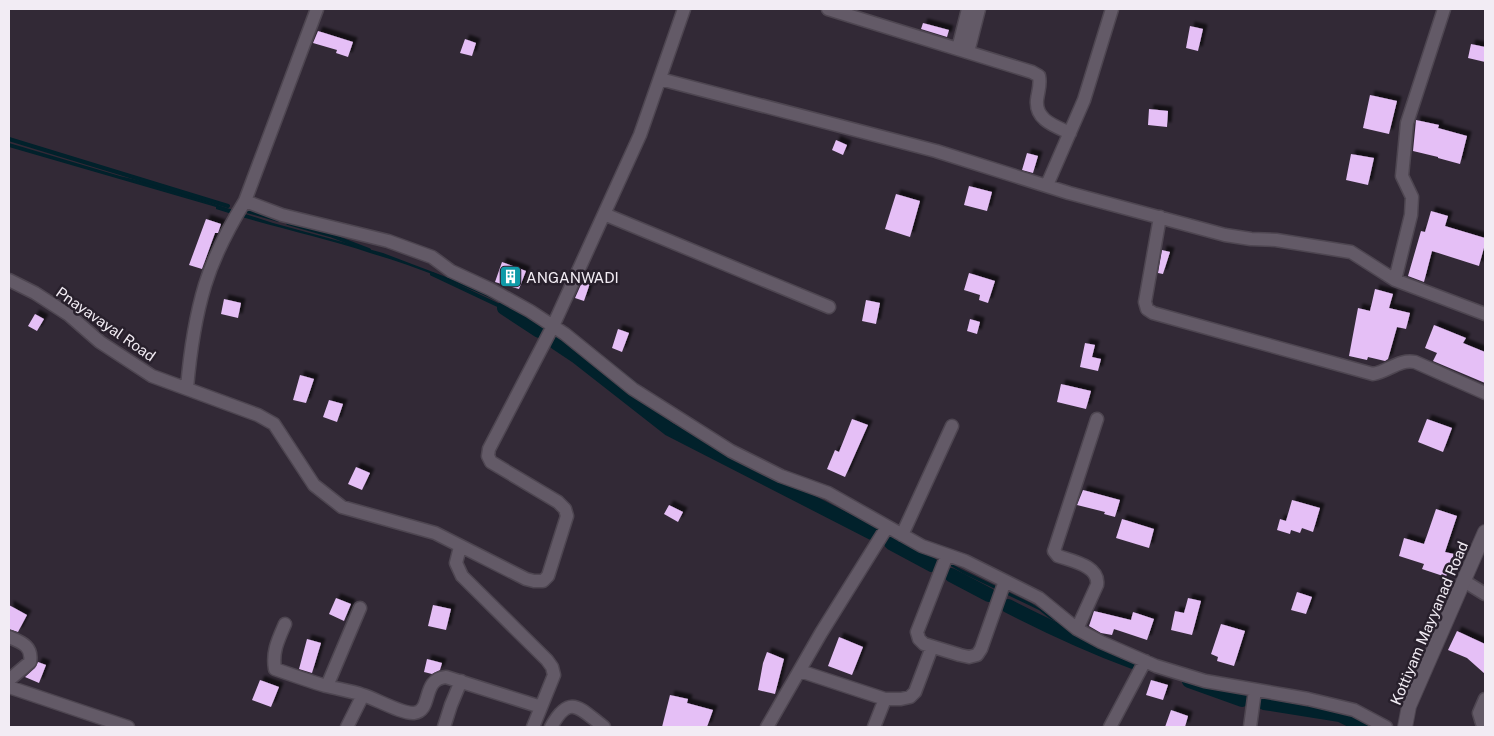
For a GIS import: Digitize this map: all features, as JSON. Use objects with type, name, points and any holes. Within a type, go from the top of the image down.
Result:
[{"type":"street","points":[[188,388],[190,358],[205,283],[230,227],[245,201],[317,9]]},
{"type":"street","points":[[553,326],[640,135],[684,9]]},
{"type":"street","points":[[828,9],[1032,72],[1039,76],[1041,83],[1037,110],[1041,117],[1070,133]]},
{"type":"street","points":[[963,50],[968,9]]},
{"type":"street","points":[[963,50],[979,9]]},
{"type":"street","points":[[1047,185],[1084,100],[1112,9]]},
{"type":"street","points":[[1395,280],[1411,215],[1412,197],[1402,176],[1407,123],[1444,9]]},
{"type":"street","points":[[660,79],[936,151],[1070,193],[1225,234],[1351,252],[1395,280],[1485,314]]},
{"type":"street","points":[[245,201],[282,215],[388,241],[432,257],[451,271],[490,289],[530,311],[553,326],[633,388],[731,452],[781,476],[828,493],[922,546],[965,561],[1006,581],[1039,598],[1077,629],[1101,642],[1145,661],[1205,681],[1308,699],[1354,710],[1386,727]]},
{"type":"street","points":[[604,214],[829,306]]},
{"type":"street","points":[[1160,217],[1145,302],[1147,309],[1153,313],[1374,374],[1406,360],[1485,393]]},
{"type":"street","name":"Pnayavayal Road","points":[[9,280],[36,293],[69,315],[100,342],[152,376],[258,415],[274,424],[314,485],[342,506],[428,531],[534,582],[543,581],[548,576],[567,516],[565,509],[558,502],[491,462],[488,456],[492,441],[553,326]]},
{"type":"street","points":[[1077,629],[1097,585],[1098,578],[1094,571],[1058,556],[1054,551],[1097,419]]},
{"type":"street","points":[[902,535],[952,426]]},
{"type":"street","points":[[766,727],[821,633],[887,527]]},
{"type":"street","name":"Kottiyam Mayyanad Road","points":[[1405,727],[1409,706],[1485,532]]},
{"type":"street","points":[[460,547],[456,563],[462,576],[552,667],[554,675],[533,727]]},
{"type":"street","points":[[947,555],[917,632],[919,640],[924,644],[970,657],[977,655],[1006,581]]},
{"type":"street","points":[[1464,581],[1485,594]]},
{"type":"street","points":[[327,686],[360,608]]},
{"type":"street","points":[[285,624],[275,646],[273,659],[275,669],[327,686],[364,695],[406,712],[414,713],[420,710],[433,681],[438,677],[461,681],[541,707]]},
{"type":"street","points":[[9,637],[28,648],[32,655],[30,662],[9,680]]},
{"type":"street","points":[[800,670],[885,699],[901,699],[910,697],[915,692],[932,647]]},
{"type":"street","points":[[1110,727],[1145,661]]},
{"type":"street","points":[[444,727],[461,681]]},
{"type":"street","points":[[9,688],[128,727]]},
{"type":"street","points":[[1250,727],[1255,690]]},
{"type":"street","points":[[346,727],[364,695]]},
{"type":"street","points":[[874,727],[885,699]]},
{"type":"street","points":[[1485,699],[1478,713],[1482,723],[1485,725]]},
{"type":"street","points":[[551,727],[563,709],[576,706],[604,727]]},
{"type":"water","points":[[9,143],[157,185],[273,223],[383,253],[496,296],[508,306],[440,277],[388,258],[235,215],[216,209],[216,207],[9,147]]},
{"type":"water","points":[[570,333],[597,351],[680,417],[961,569],[1031,603],[1075,631],[1049,618],[1039,610],[964,574],[931,554],[758,465],[694,429]]},
{"type":"building","points":[[923,23],[949,30],[947,37],[921,29]]},
{"type":"building","points":[[1190,26],[1203,29],[1198,51],[1186,48]]},
{"type":"building","points":[[318,31],[353,42],[348,57],[336,53],[337,50],[313,43]]},
{"type":"building","points":[[465,39],[476,43],[472,56],[460,53]]},
{"type":"building","points":[[1471,44],[1485,47],[1485,62],[1468,58]]},
{"type":"building","points":[[1370,95],[1397,101],[1389,134],[1363,128]]},
{"type":"building","points":[[1149,109],[1168,111],[1167,127],[1148,125]]},
{"type":"building","points":[[1416,120],[1439,125],[1438,128],[1467,136],[1460,164],[1413,151]]},
{"type":"building","points":[[836,140],[847,145],[843,155],[832,150]]},
{"type":"building","points":[[1027,153],[1038,156],[1033,173],[1022,170]]},
{"type":"building","points":[[1351,154],[1374,158],[1368,185],[1346,180]]},
{"type":"building","points":[[969,186],[992,192],[987,211],[964,205]]},
{"type":"building","points":[[896,194],[920,201],[910,237],[885,229]]},
{"type":"building","points":[[1431,211],[1448,216],[1445,226],[1485,238],[1479,266],[1432,251],[1424,282],[1408,276],[1421,231],[1425,232]]},
{"type":"building","points":[[206,219],[221,224],[218,233],[215,233],[202,269],[189,265]]},
{"type":"building","points":[[1162,250],[1170,252],[1163,274],[1158,273]]},
{"type":"building","name":"ANGANWADI","points":[[502,262],[526,271],[519,289],[495,282]]},
{"type":"building","points":[[969,273],[995,281],[988,303],[979,300],[980,295],[964,290]]},
{"type":"building","points":[[583,280],[590,283],[584,301],[575,298]]},
{"type":"building","points":[[1375,289],[1393,294],[1389,308],[1410,313],[1406,329],[1397,327],[1388,359],[1385,361],[1368,357],[1367,360],[1349,356],[1358,308],[1370,311]]},
{"type":"building","points":[[224,299],[241,303],[238,318],[221,314]]},
{"type":"building","points":[[866,300],[880,303],[876,324],[862,321]]},
{"type":"building","points":[[35,314],[44,319],[37,331],[28,326]]},
{"type":"building","points":[[970,319],[980,322],[977,334],[967,331]]},
{"type":"building","points":[[1434,325],[1466,338],[1463,343],[1485,352],[1485,383],[1433,361],[1437,353],[1425,348]]},
{"type":"building","points":[[618,329],[629,333],[622,352],[612,348]]},
{"type":"building","points":[[1085,343],[1095,345],[1092,357],[1101,359],[1098,371],[1080,367]]},
{"type":"building","points":[[300,375],[314,379],[306,403],[293,400]]},
{"type":"building","points":[[1061,384],[1091,391],[1086,409],[1057,402]]},
{"type":"building","points":[[329,400],[343,404],[337,422],[323,417]]},
{"type":"building","points":[[852,419],[868,425],[845,477],[827,469],[835,450],[839,452]]},
{"type":"building","points":[[1427,419],[1452,428],[1443,452],[1418,442]]},
{"type":"building","points":[[356,467],[370,473],[362,490],[348,484]]},
{"type":"building","points":[[1083,490],[1120,500],[1115,517],[1104,514],[1105,512],[1077,505]]},
{"type":"building","points":[[1292,500],[1320,508],[1313,532],[1302,528],[1300,533],[1291,530],[1290,534],[1277,530],[1280,519],[1286,521]]},
{"type":"building","points":[[669,505],[683,512],[678,522],[664,514]]},
{"type":"building","points":[[1436,509],[1457,516],[1445,552],[1454,554],[1446,577],[1422,569],[1424,564],[1399,556],[1404,538],[1424,544]]},
{"type":"building","points":[[1122,519],[1154,529],[1149,548],[1116,538]]},
{"type":"building","points":[[1297,592],[1312,597],[1306,614],[1291,610]]},
{"type":"building","points":[[336,598],[351,604],[344,621],[329,614]]},
{"type":"building","points":[[1188,598],[1201,601],[1192,635],[1171,630],[1175,611],[1184,613]]},
{"type":"building","points":[[9,605],[27,615],[18,632],[9,629]]},
{"type":"building","points":[[433,605],[451,609],[446,630],[428,626]]},
{"type":"building","points":[[1094,611],[1131,620],[1133,612],[1154,619],[1147,640],[1114,629],[1112,635],[1101,633],[1089,626]]},
{"type":"building","points":[[1221,624],[1245,631],[1234,666],[1217,661],[1218,657],[1211,654]]},
{"type":"building","points":[[1457,631],[1485,644],[1485,674],[1467,658],[1448,650]]},
{"type":"building","points":[[839,637],[863,647],[852,675],[828,666]]},
{"type":"building","points":[[307,639],[321,643],[312,673],[299,669]]},
{"type":"building","points":[[767,652],[784,659],[775,694],[758,690]]},
{"type":"building","points":[[427,659],[442,663],[440,670],[432,674],[424,672]]},
{"type":"building","points":[[38,662],[46,665],[39,683],[25,677],[35,668]]},
{"type":"building","points":[[260,680],[279,687],[271,707],[252,700]]},
{"type":"building","points":[[1151,680],[1168,685],[1163,700],[1146,695]]},
{"type":"building","points":[[670,695],[688,699],[687,703],[713,710],[707,727],[662,727]]},
{"type":"building","points":[[1171,710],[1188,716],[1185,727],[1165,727]]},
{"type":"waterway","points":[[9,139],[228,206]]},
{"type":"waterway","points":[[247,211],[279,220]]},
{"type":"waterway","points":[[288,223],[330,235],[369,250]]},
{"type":"waterway","points":[[432,274],[504,308]]},
{"type":"waterway","points":[[504,308],[539,331]]},
{"type":"waterway","points":[[556,343],[577,357],[669,429],[872,533]]},
{"type":"waterway","points":[[891,543],[932,565]]},
{"type":"waterway","points":[[951,575],[989,595]]},
{"type":"waterway","points":[[1008,606],[1070,636],[1133,662]]},
{"type":"waterway","points":[[1189,681],[1242,700]]},
{"type":"waterway","points":[[1264,703],[1340,715],[1364,727]]},
{"type":"place","name":"ANGANWADI","points":[[510,277]]}]
